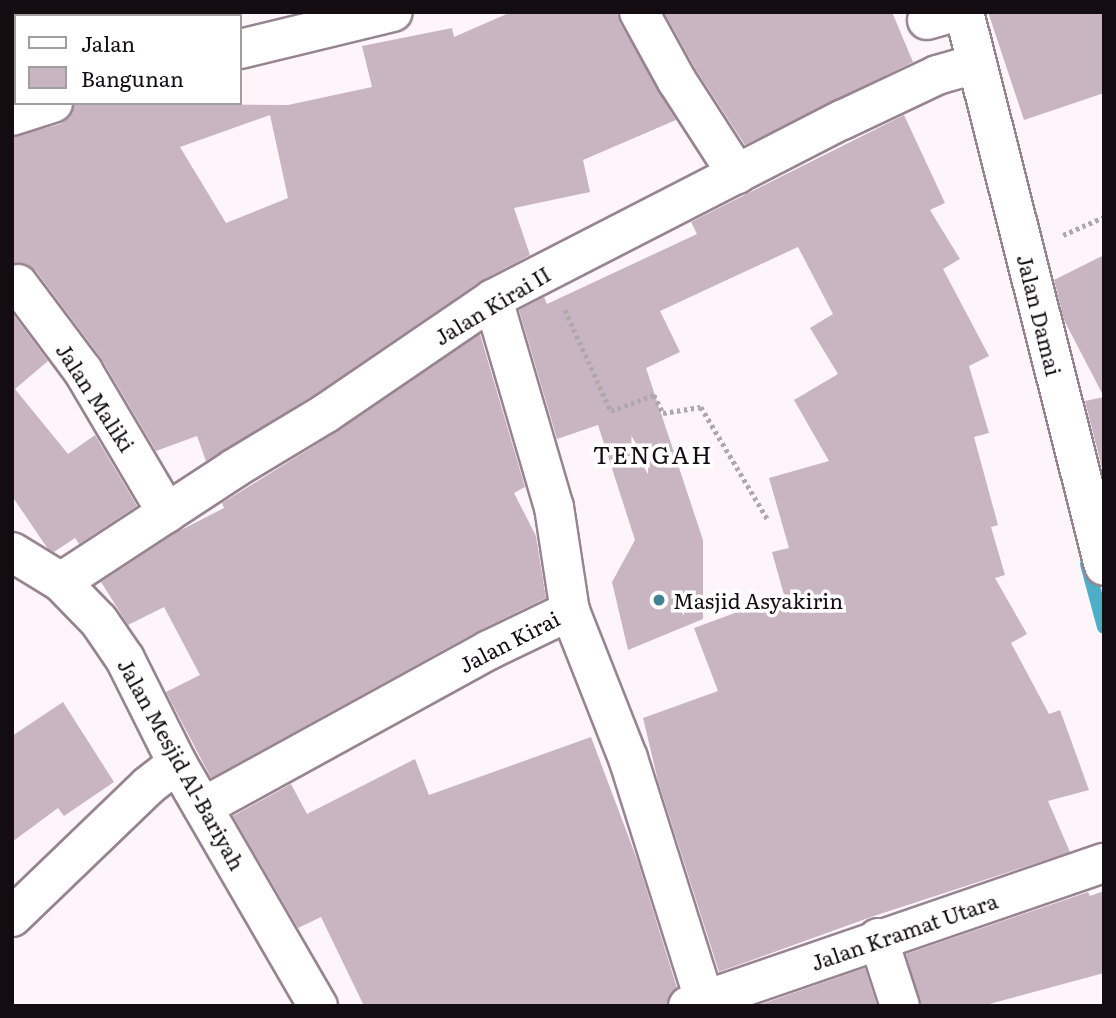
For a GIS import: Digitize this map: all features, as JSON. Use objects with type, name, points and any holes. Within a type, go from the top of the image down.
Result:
[{"type":"street","points":[[242,49],[393,12]]},
{"type":"street","points":[[639,12],[677,81],[737,174]]},
{"type":"street","name":"Jalan Damai","points":[[948,15],[1104,566]]},
{"type":"street","name":"Jalan Kirai II","points":[[61,582],[326,413],[493,299],[842,120],[937,75],[963,68]]},
{"type":"street","points":[[12,116],[47,105]]},
{"type":"street","name":"Jalan Maliki","points":[[14,283],[83,371],[167,513]]},
{"type":"street","name":"Jalan Kirai","points":[[203,807],[489,650],[570,611],[554,508],[493,299]]},
{"type":"street","name":"Jalan Mesjid Al-Bariyah","points":[[12,552],[61,582],[99,621],[125,659],[177,763],[318,1006]]},
{"type":"street","name":"Jalan Kramat Utara","points":[[570,611],[628,758],[696,1003],[878,938],[1104,863]]},
{"type":"street","points":[[12,917],[148,786],[177,763]]},
{"type":"street","points":[[878,938],[900,1006]]},
{"type":"path","points":[[547,271],[611,411],[654,395],[663,413],[701,407],[768,520]]},
{"type":"building","points":[[511,12],[617,12],[620,23],[676,120],[583,160],[590,192],[514,208],[530,255],[481,281],[314,395],[206,461],[197,436],[156,451],[101,358],[36,271],[26,264],[12,263],[12,137],[60,124],[70,117],[73,105],[288,105],[372,87],[362,46],[452,28],[454,37]],"holes":[[[270,115],[288,198],[226,223],[180,147]]]},
{"type":"building","points":[[664,12],[892,12],[913,62],[745,145],[696,70]]},
{"type":"building","points":[[988,12],[1104,12],[1104,93],[1024,120]]},
{"type":"building","points":[[904,115],[945,203],[930,210],[960,259],[943,269],[989,356],[969,366],[989,433],[974,437],[998,525],[991,527],[1005,575],[995,578],[1027,634],[1011,643],[1049,714],[1060,710],[1089,790],[1048,801],[1070,852],[871,917],[719,972],[658,781],[643,718],[718,691],[694,628],[784,595],[772,552],[789,548],[769,478],[829,461],[794,400],[838,374],[810,328],[833,314],[798,247],[660,311],[680,352],[646,368],[703,540],[703,619],[628,650],[612,582],[635,540],[598,425],[557,439],[519,310],[544,297],[547,304],[697,234],[691,222]]},
{"type":"building","points":[[1104,255],[1104,397],[1064,320],[1054,280]]},
{"type":"building","points":[[12,313],[48,361],[15,389],[68,454],[95,435],[137,506],[79,544],[75,538],[54,552],[48,549],[12,496]]},
{"type":"building","points":[[480,334],[525,487],[514,493],[536,536],[546,598],[478,631],[211,778],[166,692],[200,675],[164,607],[128,625],[101,582],[177,532],[224,508],[222,503],[338,431]]},
{"type":"building","points":[[1104,397],[1104,476],[1085,401]]},
{"type":"building","points":[[63,702],[114,782],[64,816],[58,808],[12,842],[12,736]]},
{"type":"building","points":[[591,737],[638,862],[677,988],[671,992],[667,1006],[364,1006],[321,917],[298,928],[233,816],[291,784],[307,814],[415,759],[429,795]]},
{"type":"building","points":[[1104,891],[1104,973],[982,1006],[921,1006],[906,954],[1088,892],[1090,896]]},
{"type":"building","points":[[865,968],[877,1006],[756,1006]]},
{"type":"waterway","points":[[1087,564],[1104,627]]},
{"type":"place","name":"Masjid Asyakirin","points":[[659,600]]},
{"type":"district","name":"TENGAH","points":[[653,454]]}]
